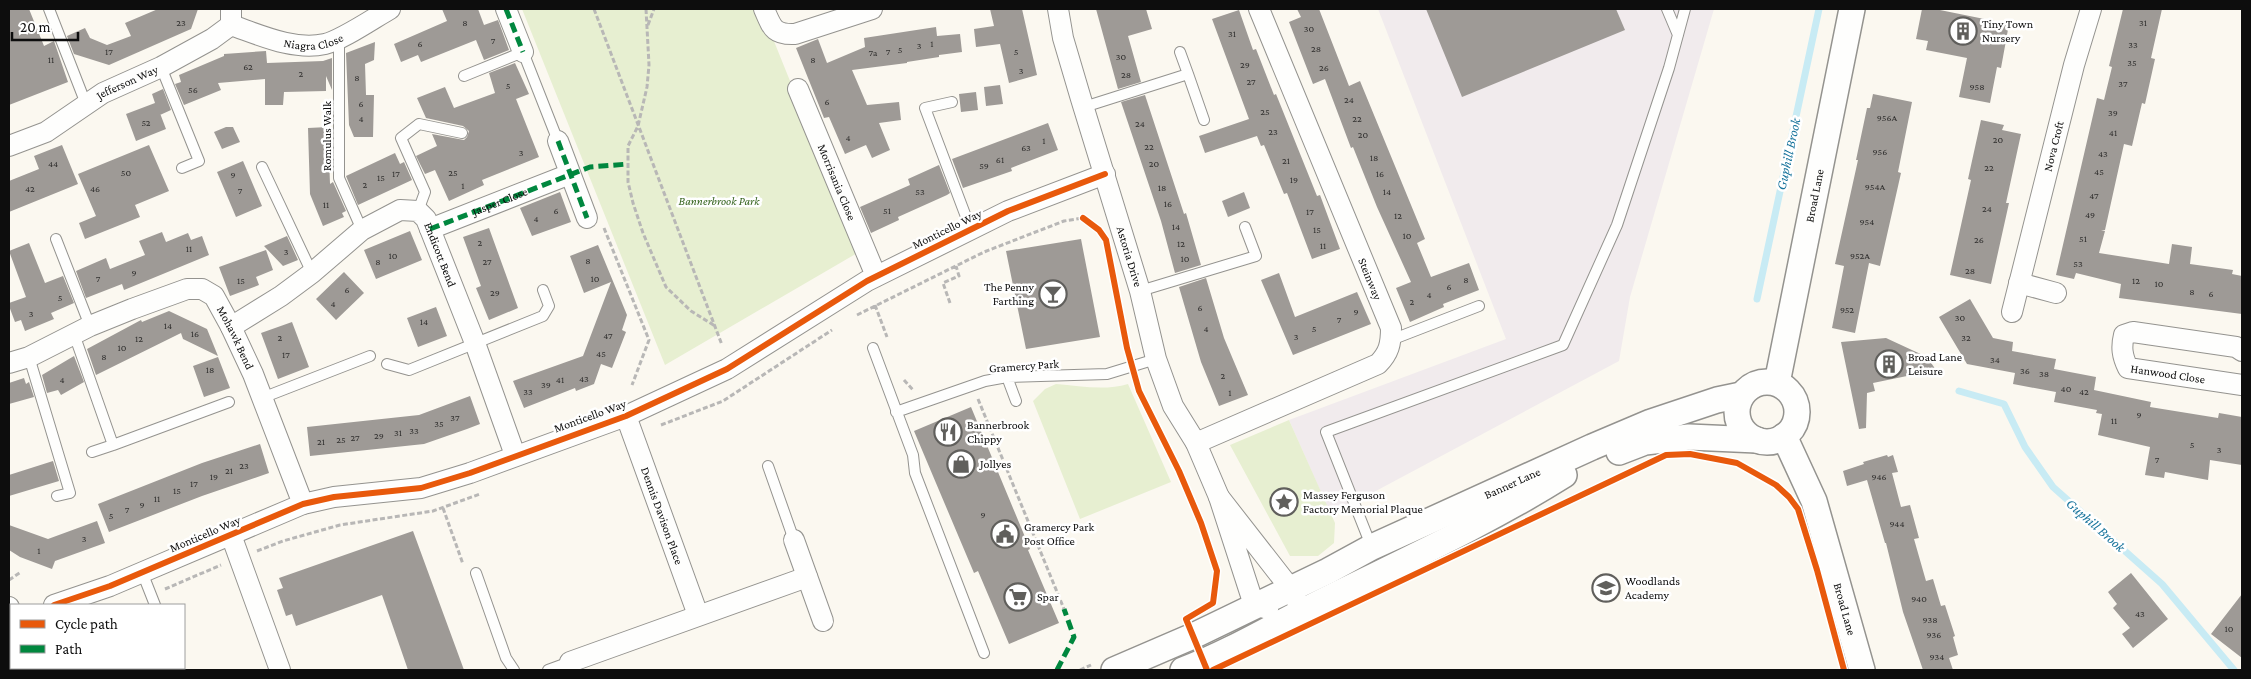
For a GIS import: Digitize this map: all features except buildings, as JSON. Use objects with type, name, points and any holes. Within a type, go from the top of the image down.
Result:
[{"type":"street","points":[[506,9],[523,52]]},
{"type":"street","points":[[764,9],[772,28],[782,35],[795,34],[872,9]]},
{"type":"street","name":"Astoria Drive","points":[[1058,9],[1063,38],[1140,290],[1156,359],[1173,406],[1196,443],[1219,497],[1254,605]]},
{"type":"street","name":"Steinway","points":[[1259,9],[1390,328],[1391,340]]},
{"type":"street","name":"Broad Lane","points":[[1777,383],[1852,9]]},
{"type":"street","name":"Nova Croft","points":[[2012,312],[2072,74],[2091,9]]},
{"type":"street","name":"Niagra Close","points":[[231,17],[274,40],[299,44],[326,44],[339,38],[379,12]]},
{"type":"street","name":"Jefferson Way","points":[[9,146],[46,132],[78,112],[86,104],[103,93],[161,67],[212,38],[231,17]]},
{"type":"street","name":"Morrisania Close","points":[[798,89],[876,276]]},
{"type":"street","points":[[558,141],[587,218]]},
{"type":"street","name":"Jasper Close","points":[[430,229],[570,174]]},
{"type":"street","name":"Monticello Way","points":[[57,604],[110,586],[303,504],[334,497],[421,488],[470,473],[626,416],[727,369],[876,276],[1008,211],[1105,174]]},
{"type":"street","name":"Endicott Bend","points":[[231,327],[281,296],[312,273],[362,230],[400,210],[418,210],[426,219],[430,229],[475,343],[515,455]]},
{"type":"street","points":[[2019,283],[2056,293]]},
{"type":"street","name":"Mohawk Bend","points":[[9,362],[29,357],[82,330],[187,289],[202,289],[214,296],[231,327],[262,398],[303,504]]},
{"type":"street","name":"Hanwood Close","points":[[2242,352],[2236,347],[2133,332],[2124,334],[2122,342],[2122,356],[2128,368],[2242,385]]},
{"type":"street","points":[[1196,443],[1378,364],[1387,356],[1391,340]]},
{"type":"street","points":[[1768,381],[1777,383],[1786,389],[1793,397],[1796,407],[1796,418],[1791,429],[1784,436],[1774,441],[1757,440],[1748,435],[1741,427],[1736,416],[1737,405],[1741,395],[1748,387],[1768,381]]},
{"type":"street","name":"Banner Lane","points":[[1183,670],[1215,658],[1297,600],[1651,422],[1717,400],[1741,395]]},
{"type":"street","name":"Dennis Davison Place","points":[[626,416],[698,615]]},
{"type":"street","name":"Broad Lane","points":[[1784,436],[1814,502],[1862,670]]},
{"type":"street","name":"Banner Lane","points":[[1378,559],[1521,502],[1578,467],[1645,442],[1689,437],[1757,440]]},
{"type":"street","name":"Astoria Drive","points":[[1219,497],[1297,600]]},
{"type":"street","name":"Monticello Way","points":[[231,535],[280,670]]},
{"type":"street","points":[[794,540],[823,621]]},
{"type":"street","points":[[570,662],[807,577]]},
{"type":"street","name":"Monticello Way","points":[[91,604],[110,586]]},
{"type":"street","name":"Banner Lane","points":[[1114,670],[1193,636],[1254,605],[1297,600]]},
{"type":"street","points":[[9,607],[10,613]]},
{"type":"lane","points":[[49,9],[86,104]]},
{"type":"lane","points":[[1667,9],[1678,35]]},
{"type":"lane","points":[[1378,559],[1326,432],[1563,345],[1617,225],[1669,68],[1685,9]]},
{"type":"lane","name":"Romulus Walk","points":[[339,38],[339,178],[362,230]]},
{"type":"lane","points":[[464,76],[523,52],[558,141]]},
{"type":"lane","points":[[1180,52],[1204,120]]},
{"type":"lane","points":[[161,67],[199,161],[182,168]]},
{"type":"lane","points":[[1084,107],[1188,74]]},
{"type":"lane","points":[[952,102],[925,108],[971,230]]},
{"type":"lane","points":[[418,210],[425,192],[401,138],[419,124],[462,133]]},
{"type":"lane","points":[[262,167],[312,273]]},
{"type":"lane","points":[[1140,290],[1258,260],[1245,228]]},
{"type":"lane","points":[[56,239],[114,444]]},
{"type":"lane","points":[[387,364],[409,370],[543,316],[549,306],[543,290]]},
{"type":"lane","points":[[1391,340],[1479,306]]},
{"type":"lane","points":[[873,348],[913,455],[915,473],[984,653]]},
{"type":"lane","points":[[262,398],[370,356]]},
{"type":"lane","points":[[29,357],[70,494],[56,496]]},
{"type":"lane","name":"Gramercy Park","points":[[896,412],[973,385],[1007,377],[1107,374],[1156,359]]},
{"type":"lane","points":[[1007,377],[1016,401]]},
{"type":"lane","points":[[92,452],[229,402]]},
{"type":"lane","points":[[768,466],[794,540]]},
{"type":"lane","points":[[142,572],[155,604]]},
{"type":"lane","points":[[476,573],[506,658],[514,670]]},
{"type":"lane","points":[[548,670],[570,662]]},
{"type":"path","points":[[594,9],[722,345]]},
{"type":"path","points":[[646,9],[647,87],[638,126],[628,146],[628,182],[643,233],[666,287],[691,312],[715,326]]},
{"type":"path","points":[[647,27],[654,9]]},
{"type":"path","points":[[587,218],[599,216],[649,340],[632,385]]},
{"type":"path","points":[[855,316],[956,266],[1064,221],[1086,220]]},
{"type":"path","points":[[950,303],[943,283],[960,276],[956,266]]},
{"type":"path","points":[[875,305],[887,339]]},
{"type":"path","points":[[780,364],[838,326]]},
{"type":"path","points":[[900,372],[903,379],[913,390],[922,391]]},
{"type":"path","points":[[973,385],[1064,609]]},
{"type":"path","points":[[9,580],[21,572]]},
{"type":"shaded area","points":[[1378,9],[1714,9],[1630,297],[1619,361],[1331,515],[1289,420],[1506,339]]},
{"type":"green space","name":"Bannerbrook Park","points":[[522,9],[761,9],[859,252],[665,365]]},
{"type":"green space","points":[[1056,384],[1101,388],[1128,384],[1171,482],[1080,519],[1033,401],[1045,389]]},
{"type":"green space","points":[[1289,420],[1335,523],[1334,543],[1318,556],[1290,556],[1230,445]]},
{"type":"waterway","name":"Guphill Brook","points":[[1757,299],[1819,9]]},
{"type":"waterway","name":"Guphill Brook","points":[[1959,391],[2004,404],[2025,447],[2053,487],[2162,584],[2234,670]]},
{"type":"marked path","points":[[506,9],[523,52]]},
{"type":"marked path","points":[[558,141],[587,218]]},
{"type":"marked path","points":[[430,229],[590,167],[628,164]]},
{"type":"marked path","points":[[1057,670],[1074,637],[1064,609]]},
{"type":"cycle path","points":[[57,604],[110,586],[303,504],[334,497],[421,488],[470,473],[626,416],[727,369],[867,281],[1008,211],[1105,174]]},
{"type":"cycle path","points":[[1083,218],[1099,230],[1106,240],[1127,348],[1139,391],[1179,471],[1201,523],[1217,571],[1213,603],[1186,619],[1207,670]]},
{"type":"cycle path","points":[[1213,670],[1666,455],[1690,454],[1737,463],[1776,485],[1798,509],[1817,570],[1844,670]]},
{"type":"place","name":"Tiny Town Nursery","points":[[1963,31]]},
{"type":"place","name":"The Penny Farthing","points":[[1053,294]]},
{"type":"place","name":"Broad Lane Leisure","points":[[1889,364]]},
{"type":"place","name":"Bannerbrook Chippy","points":[[948,432]]},
{"type":"place","name":"Jollyes","points":[[961,464]]},
{"type":"place","name":"Massey Ferguson Factory Memorial Plaque","points":[[1284,502]]},
{"type":"place","name":"Gramercy Park Post Office","points":[[1005,534]]},
{"type":"place","name":"Woodlands Academy","points":[[1606,588]]},
{"type":"place","name":"Spar","points":[[1018,597]]}]
